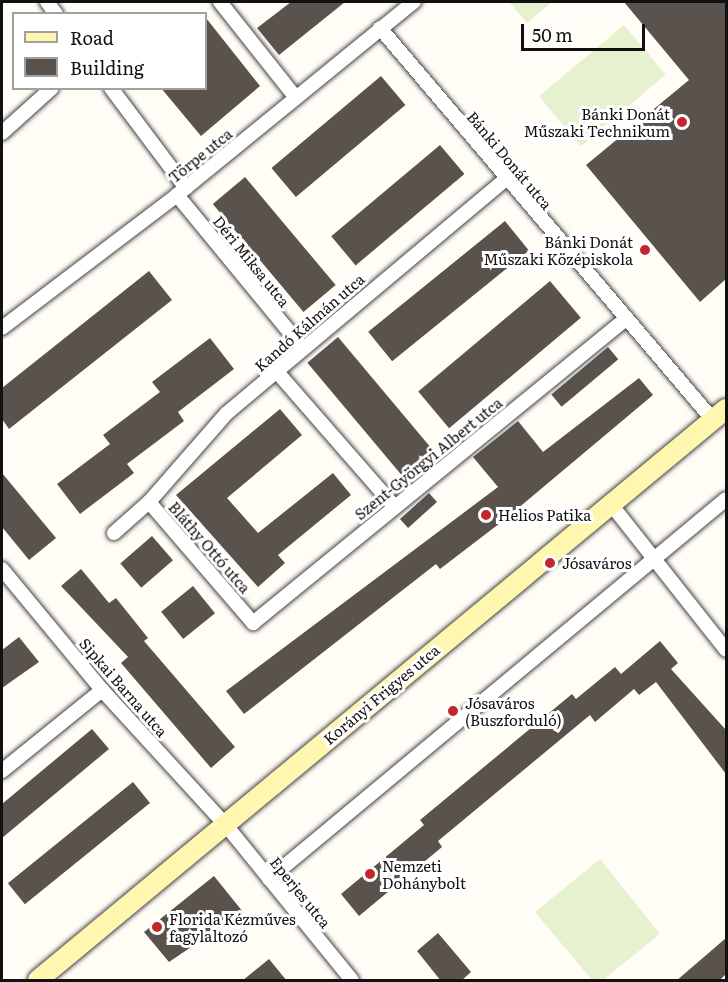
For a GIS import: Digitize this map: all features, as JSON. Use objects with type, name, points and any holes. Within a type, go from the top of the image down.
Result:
[{"type":"street","points":[[220,2],[296,98]]},
{"type":"street","name":"Törpe utca","points":[[2,328],[181,192],[414,2]]},
{"type":"street","name":"Bánki Donát utca","points":[[380,28],[624,320],[720,414]]},
{"type":"street","points":[[2,134],[49,90]]},
{"type":"street","name":"Déri Miksa utca","points":[[112,90],[181,192],[302,347]]},
{"type":"street","name":"Kandó Kálmán utca","points":[[149,502],[227,413],[277,372],[302,347],[505,180]]},
{"type":"street","name":"Szent-Györgyi Albert utca","points":[[253,623],[624,320]]},
{"type":"street","points":[[277,372],[394,506]]},
{"type":"street","name":"Korányi Frigyes utca","points":[[38,981],[610,503],[720,414]]},
{"type":"street","points":[[269,879],[726,499]]},
{"type":"street","name":"Bláthy Ottó utca","points":[[114,532],[149,502],[253,623]]},
{"type":"street","points":[[610,503],[726,650]]},
{"type":"street","name":"Sipkai Barna utca","points":[[2,569],[102,690],[225,824]]},
{"type":"street","points":[[2,771],[102,690]]},
{"type":"street","name":"Eperjes utca","points":[[225,824],[352,981]]},
{"type":"green space","points":[[509,2],[552,2],[527,23]]},
{"type":"green space","points":[[624,25],[666,75],[581,146],[539,96]]},
{"type":"green space","points":[[600,859],[660,934],[603,980],[592,980],[535,912]]},
{"type":"building","points":[[291,2],[345,2],[279,55],[257,28]]},
{"type":"building","name":"Bánki Donát Műszaki Technikum","points":[[624,2],[726,2],[726,279],[700,302],[586,165],[689,80]]},
{"type":"building","points":[[207,19],[260,86],[201,136],[163,90],[207,90]]},
{"type":"building","points":[[381,76],[405,105],[296,197],[271,168]]},
{"type":"building","points":[[440,145],[464,174],[356,265],[331,236]]},
{"type":"building","points":[[245,177],[336,285],[303,312],[213,204]]},
{"type":"building","points":[[505,221],[529,251],[392,361],[368,332]]},
{"type":"building","points":[[149,271],[172,300],[9,429],[2,419],[2,388]]},
{"type":"building","points":[[550,281],[581,318],[449,428],[418,392]]},
{"type":"building","points":[[338,337],[436,453],[405,479],[307,363]]},
{"type":"building","points":[[210,338],[234,369],[178,412],[184,421],[127,464],[134,473],[80,514],[57,484],[110,444],[103,435],[160,392],[152,382]]},
{"type":"building","points":[[608,347],[618,359],[562,407],[551,395]]},
{"type":"building","points":[[639,378],[653,395],[504,520],[440,569],[436,564],[244,714],[226,691],[498,487],[473,457],[518,421],[543,452]]},
{"type":"building","points":[[280,409],[302,435],[227,498],[258,533],[333,473],[351,495],[278,555],[285,563],[258,587],[176,495]]},
{"type":"building","points":[[2,473],[56,538],[29,560],[2,527]]},
{"type":"building","points":[[429,493],[437,502],[408,528],[400,519]]},
{"type":"building","points":[[152,536],[173,560],[141,588],[120,564]]},
{"type":"building","points":[[81,569],[109,603],[116,598],[148,638],[144,641],[235,747],[211,768],[121,663],[128,657],[61,586]]},
{"type":"building","points":[[193,586],[215,613],[183,639],[161,612]]},
{"type":"building","points":[[19,637],[39,662],[2,688],[2,650]]},
{"type":"building","points":[[660,641],[678,663],[671,669],[726,730],[726,774],[656,682],[639,695],[634,689],[595,722],[590,715],[438,841],[442,847],[359,916],[341,894],[424,825],[420,820],[572,694],[576,699],[615,667],[621,674]]},
{"type":"building","points":[[92,729],[109,749],[2,838],[2,804]]},
{"type":"building","points":[[133,782],[150,803],[25,904],[8,883]]},
{"type":"building","points":[[214,876],[243,912],[169,962],[144,932]]},
{"type":"building","points":[[438,933],[471,972],[461,981],[441,981],[417,951]]},
{"type":"building","points":[[726,938],[726,974],[719,981],[676,981]]},
{"type":"building","points":[[269,959],[287,981],[242,981]]},
{"type":"place","name":"Bánki Donát Műszaki Technikum","points":[[682,122]]},
{"type":"place","name":"Bánki Donát Műszaki Középiskola","points":[[645,250]]},
{"type":"place","name":"Helios Patika","points":[[486,515]]},
{"type":"place","name":"Jósaváros","points":[[550,563]]},
{"type":"place","name":"Jósaváros (Buszforduló)","points":[[453,711]]},
{"type":"place","name":"Nemzeti Dohánybolt","points":[[370,874]]},
{"type":"place","name":"Florida Kézműves fagylaltozó","points":[[157,927]]}]
